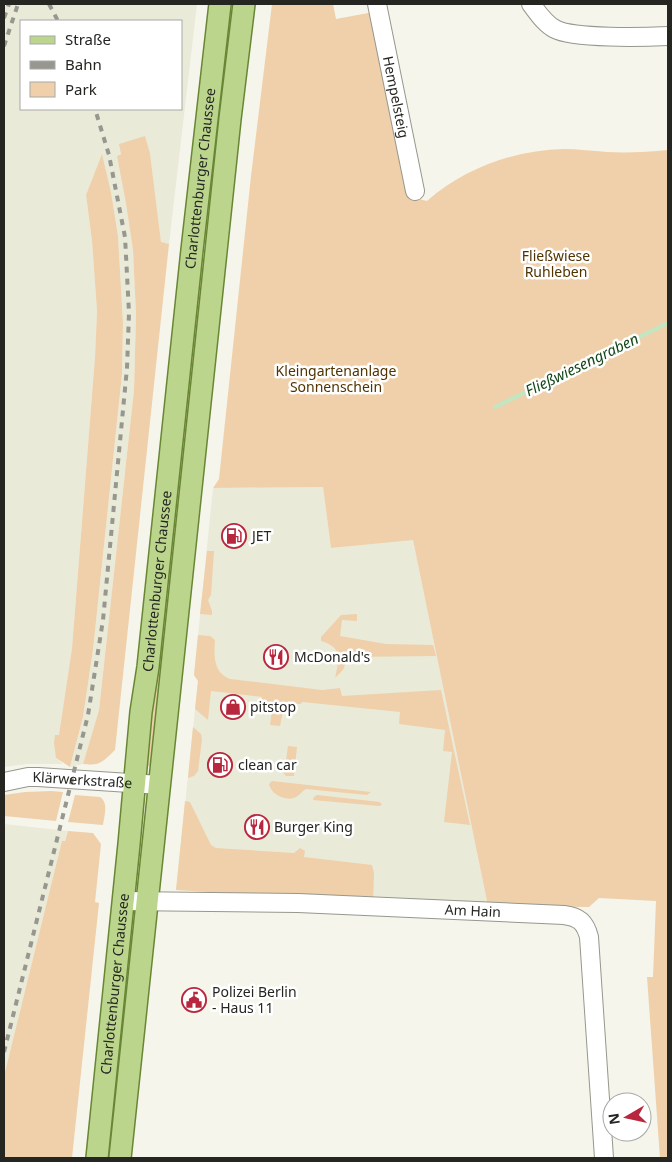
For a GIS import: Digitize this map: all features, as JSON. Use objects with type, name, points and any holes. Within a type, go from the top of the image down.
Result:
[{"type":"main road","name":"Charlottenburger Chaussee","points":[[97,1158],[134,783],[220,4]]},
{"type":"main road","name":"Charlottenburger Chaussee","points":[[120,1158],[226,157],[244,4]]},
{"type":"street","name":"Hempelsteig","points":[[378,4],[415,191]]},
{"type":"street","points":[[531,4],[548,24],[564,33],[668,36]]},
{"type":"street","name":"Klärwerkstraße","points":[[4,782],[28,777],[160,785]]},
{"type":"street","name":"Am Hain","points":[[123,901],[298,903],[573,916],[580,919],[587,929],[589,937],[604,1158]]},
{"type":"shaded area","points":[[4,4],[197,4],[169,244],[161,243],[150,153],[145,136],[117,156],[127,203],[133,250],[136,315],[134,390],[99,710],[83,764],[70,767],[83,717],[93,650],[122,374],[123,323],[118,236],[111,192],[102,155],[86,195],[92,241],[97,311],[72,648],[56,758],[63,764],[27,764],[4,767]]},
{"type":"shaded area","points":[[323,487],[331,548],[413,539],[488,906],[373,902],[176,890],[198,681],[194,675],[213,488]]},
{"type":"shaded area","points":[[4,824],[68,831],[64,842],[62,842],[4,1076]]},
{"type":"green space","points":[[229,4],[236,4],[207,238],[203,238]]},
{"type":"green space","points":[[272,4],[333,4],[336,19],[379,11],[415,198],[427,201],[457,179],[474,170],[509,157],[527,153],[564,149],[607,152],[668,150],[668,1158],[660,1158],[647,977],[653,977],[656,901],[599,898],[589,907],[488,906],[413,540],[331,548],[323,487],[213,488],[219,479],[251,176]]},
{"type":"green space","points":[[145,136],[150,153],[161,242],[169,244],[115,750],[98,764],[83,764],[99,710],[134,390],[136,315],[133,250],[117,156],[121,154],[119,144]]},
{"type":"green space","points":[[102,154],[111,192],[118,236],[123,323],[122,374],[93,650],[83,717],[70,767],[56,758],[54,743],[55,735],[59,735],[72,648],[95,357],[97,311],[92,241],[86,195]]},
{"type":"green space","points":[[203,258],[206,259],[151,765],[146,766],[198,261]]},
{"type":"green space","points":[[207,551],[214,551],[211,595],[208,600],[212,615],[200,614]]},
{"type":"green space","points":[[357,614],[357,621],[342,620],[340,636],[386,644],[433,645],[436,656],[348,657],[343,670],[335,678],[338,655],[333,647],[321,641],[321,637],[341,615]]},
{"type":"green space","points":[[198,635],[210,636],[215,640],[216,663],[220,672],[230,679],[322,690],[340,688],[342,696],[441,690],[470,825],[444,822],[452,752],[443,751],[445,730],[399,724],[400,712],[302,702],[301,704],[288,704],[284,707],[280,726],[270,725],[272,710],[261,709],[262,697],[211,691],[208,720],[195,709],[198,681],[194,675]]},
{"type":"green space","points":[[193,727],[201,734],[202,739],[198,771],[194,776],[188,778]]},
{"type":"green space","points":[[288,746],[297,747],[294,776],[286,776],[284,774]]},
{"type":"green space","points":[[272,781],[371,792],[367,795],[306,789],[296,797],[288,799],[276,794],[270,788],[269,784]]},
{"type":"green space","points":[[51,791],[63,792],[56,821],[4,816],[4,795]]},
{"type":"green space","points":[[75,795],[100,797],[103,800],[105,810],[103,825],[68,822]]},
{"type":"green space","points":[[317,795],[380,802],[382,805],[313,800]]},
{"type":"green space","points":[[185,801],[190,802],[211,845],[216,848],[294,853],[300,848],[305,851],[304,857],[372,865],[374,873],[373,902],[176,890]]},
{"type":"green space","points":[[68,831],[93,833],[101,844],[95,902],[99,903],[72,1158],[4,1158],[4,1076],[62,841],[65,841]]},
{"type":"green space","points":[[129,917],[137,918],[112,1158],[108,1158],[106,1139]]},
{"type":"waterway","name":"Fließwiesengraben","points":[[495,407],[668,323]]},
{"type":"railway","points":[[4,18],[9,4]]},
{"type":"railway","points":[[4,46],[18,4]]},
{"type":"railway","points":[[49,4],[57,20]]},
{"type":"railway","points":[[4,1052],[88,715],[103,620],[127,368],[129,313],[125,237],[109,155],[95,110]]},
{"type":"place","name":"JET","points":[[234,536]]},
{"type":"place","name":"McDonald's","points":[[276,657]]},
{"type":"place","name":"pitstop","points":[[233,707]]},
{"type":"place","name":"clean car","points":[[220,765]]},
{"type":"place","name":"Burger King","points":[[257,827]]},
{"type":"place","name":"Polizei Berlin - Haus 11","points":[[194,1000]]},
{"type":"park label","name":"Fließwiese Ruhleben","points":[[556,264]]},
{"type":"park label","name":"Kleingartenanlage Sonnenschein","points":[[336,380]]}]
